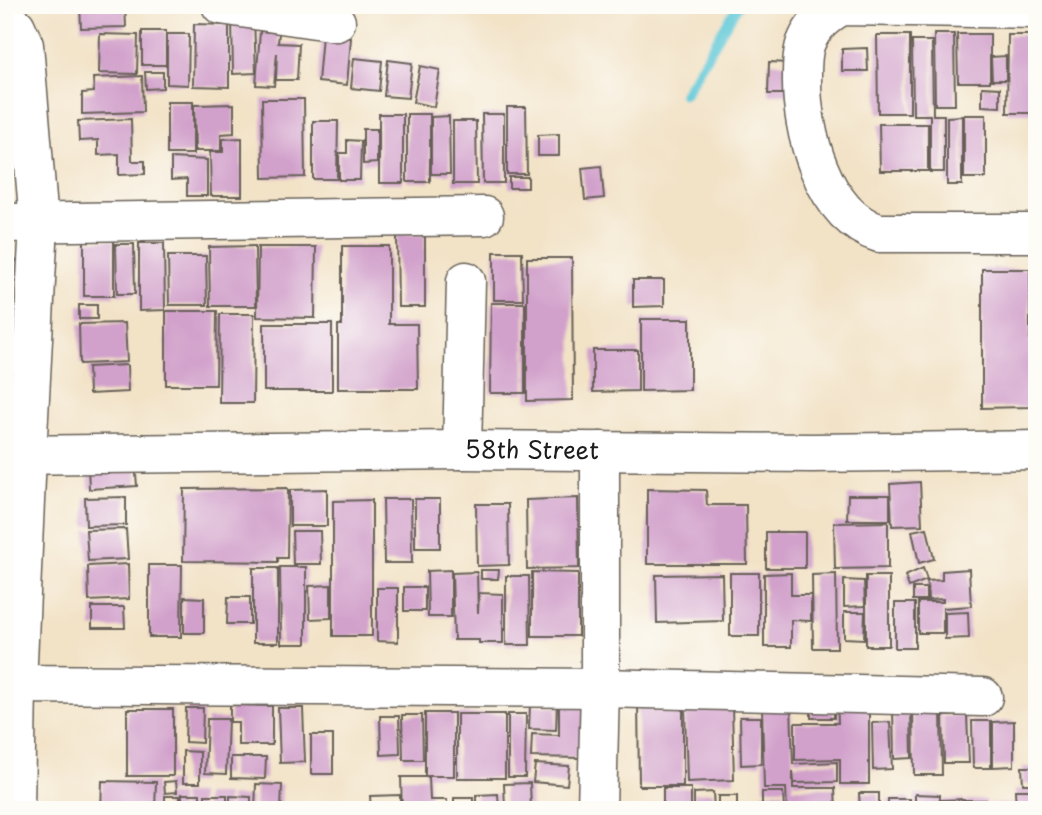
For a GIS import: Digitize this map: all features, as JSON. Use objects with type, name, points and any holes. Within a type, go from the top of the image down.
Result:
[{"type":"street","points":[[221,5],[337,22]]},
{"type":"street","points":[[1037,9],[841,6],[825,15],[806,40],[802,102],[815,160],[851,219],[865,228],[879,233],[1037,233]]},
{"type":"street","points":[[15,18],[24,45],[11,685],[15,810]]},
{"type":"street","points":[[22,223],[484,216]]},
{"type":"street","points":[[462,450],[466,281]]},
{"type":"street","name":"58th Street","points":[[16,455],[462,450],[1037,450]]},
{"type":"street","points":[[597,810],[600,451]]},
{"type":"street","points":[[11,685],[600,688],[983,697]]},
{"type":"building","points":[[80,5],[125,5],[126,27],[81,28]]},
{"type":"building","points":[[232,18],[254,18],[256,73],[233,74]]},
{"type":"building","points":[[194,24],[229,25],[229,87],[193,86]]},
{"type":"building","points":[[142,31],[166,31],[166,65],[142,65]]},
{"type":"building","points":[[260,31],[279,33],[278,43],[299,44],[297,80],[276,80],[277,53],[274,86],[256,85]]},
{"type":"building","points":[[100,34],[138,35],[137,74],[99,73]]},
{"type":"building","points":[[167,34],[189,34],[188,85],[167,84]]},
{"type":"building","points":[[934,34],[954,34],[955,105],[935,105]]},
{"type":"building","points":[[957,34],[990,34],[990,82],[958,82]]},
{"type":"building","points":[[322,35],[351,38],[347,85],[318,82]]},
{"type":"building","points":[[877,35],[910,35],[910,113],[878,113]]},
{"type":"building","points":[[1008,35],[1036,35],[1035,113],[1007,113]]},
{"type":"building","points":[[912,41],[932,41],[933,115],[944,115],[944,172],[930,172],[930,115],[913,115]]},
{"type":"building","points":[[867,48],[868,71],[842,71],[842,49]]},
{"type":"building","points":[[1006,56],[1006,80],[992,80],[991,57]]},
{"type":"building","points":[[354,58],[382,61],[379,91],[351,88]]},
{"type":"building","points":[[388,60],[412,63],[408,98],[384,96]]},
{"type":"building","points":[[769,62],[789,63],[788,94],[768,94]]},
{"type":"building","points":[[420,66],[440,70],[434,107],[413,102]]},
{"type":"building","points":[[145,72],[163,72],[163,88],[146,89]]},
{"type":"building","points":[[142,76],[143,112],[82,114],[82,93],[94,92],[93,78]]},
{"type":"building","points":[[982,87],[1000,88],[1000,107],[982,106]]},
{"type":"building","points":[[262,99],[304,99],[305,177],[263,178]]},
{"type":"building","points":[[167,102],[193,102],[193,154],[167,154]]},
{"type":"building","points":[[234,104],[234,133],[221,134],[221,151],[195,151],[194,105]]},
{"type":"building","points":[[507,107],[526,107],[527,174],[507,174]]},
{"type":"building","points":[[379,114],[403,114],[403,183],[379,183]]},
{"type":"building","points":[[407,114],[430,114],[430,182],[407,182]]},
{"type":"building","points":[[482,114],[504,114],[504,183],[483,183]]},
{"type":"building","points":[[964,115],[986,115],[986,178],[964,178]]},
{"type":"building","points":[[449,116],[450,174],[431,174],[431,117]]},
{"type":"building","points":[[962,116],[962,185],[947,185],[947,117]]},
{"type":"building","points":[[131,119],[132,161],[145,161],[145,174],[119,175],[119,154],[98,155],[98,140],[79,141],[78,121]]},
{"type":"building","points":[[313,121],[338,121],[337,179],[313,179]]},
{"type":"building","points":[[453,121],[476,121],[477,184],[453,184]]},
{"type":"building","points":[[879,124],[928,124],[928,171],[880,171]]},
{"type":"building","points":[[5,125],[15,125],[12,183],[5,183]]},
{"type":"building","points":[[1033,125],[1037,125],[1037,168],[1033,168]]},
{"type":"building","points":[[363,129],[377,129],[377,163],[363,164]]},
{"type":"building","points":[[559,134],[559,156],[538,156],[538,135]]},
{"type":"building","points":[[242,138],[242,196],[211,196],[210,152],[223,152],[223,139]]},
{"type":"building","points":[[347,140],[361,141],[360,180],[339,180],[339,153],[347,153]]},
{"type":"building","points":[[171,158],[207,160],[207,196],[187,196],[187,179],[171,180]]},
{"type":"building","points":[[601,166],[604,198],[585,200],[582,168]]},
{"type":"building","points":[[509,177],[528,177],[528,188],[509,188]]},
{"type":"building","points":[[397,234],[425,234],[425,307],[398,307]]},
{"type":"building","points":[[84,240],[114,240],[114,296],[84,296]]},
{"type":"building","points":[[1033,242],[1037,242],[1037,321],[1034,321]]},
{"type":"building","points":[[139,243],[164,243],[165,310],[139,311]]},
{"type":"building","points":[[116,244],[134,244],[135,294],[117,294]]},
{"type":"building","points":[[255,246],[256,306],[210,306],[209,247]]},
{"type":"building","points":[[342,246],[389,246],[389,324],[417,324],[418,389],[338,389],[338,325],[342,325]]},
{"type":"building","points":[[258,247],[316,247],[315,318],[257,317]]},
{"type":"building","points":[[494,252],[522,252],[523,300],[494,300]]},
{"type":"building","points":[[168,256],[206,256],[207,305],[169,305]]},
{"type":"building","points":[[527,258],[572,258],[573,400],[527,401]]},
{"type":"building","points":[[26,260],[26,282],[5,282],[5,261]]},
{"type":"building","points":[[982,269],[1030,269],[1030,407],[982,408]]},
{"type":"building","points":[[633,280],[664,280],[664,306],[633,307]]},
{"type":"building","points":[[491,303],[525,303],[525,393],[490,393]]},
{"type":"building","points":[[79,305],[97,305],[97,319],[79,319]]},
{"type":"building","points":[[166,311],[217,311],[216,385],[166,385]]},
{"type":"building","points":[[220,314],[254,314],[253,403],[219,403]]},
{"type":"building","points":[[641,319],[690,319],[690,390],[641,391]]},
{"type":"building","points":[[125,323],[127,362],[80,364],[79,324]]},
{"type":"building","points":[[264,324],[332,324],[332,391],[264,391]]},
{"type":"building","points":[[5,335],[12,335],[10,396],[5,396]]},
{"type":"building","points":[[1033,337],[1037,337],[1037,411],[1032,411]]},
{"type":"building","points":[[593,350],[638,350],[638,391],[593,392]]},
{"type":"building","points":[[127,365],[128,392],[89,394],[88,367]]},
{"type":"building","points":[[135,462],[137,486],[89,489],[88,465]]},
{"type":"building","points":[[920,482],[922,525],[892,526],[890,484]]},
{"type":"building","points":[[287,488],[287,558],[278,558],[278,562],[183,561],[184,489]]},
{"type":"building","points":[[327,489],[327,526],[290,526],[290,490]]},
{"type":"building","points":[[647,489],[706,490],[707,505],[746,505],[747,564],[647,564]]},
{"type":"building","points":[[848,495],[890,495],[890,520],[847,520]]},
{"type":"building","points":[[126,497],[126,525],[86,526],[85,498]]},
{"type":"building","points":[[578,498],[579,568],[527,569],[526,500]]},
{"type":"building","points":[[383,499],[411,499],[412,563],[384,563]]},
{"type":"building","points":[[415,499],[440,499],[440,548],[415,548]]},
{"type":"building","points":[[372,500],[372,636],[333,636],[333,501]]},
{"type":"building","points":[[476,504],[508,504],[509,565],[477,566]]},
{"type":"building","points":[[888,522],[888,568],[835,569],[834,523]]},
{"type":"building","points":[[927,528],[934,559],[919,563],[912,531]]},
{"type":"building","points":[[126,529],[128,559],[88,561],[86,530]]},
{"type":"building","points":[[292,531],[320,531],[321,564],[293,564]]},
{"type":"building","points":[[766,532],[805,532],[805,568],[766,568]]},
{"type":"building","points":[[128,564],[129,599],[89,601],[88,566]]},
{"type":"building","points":[[149,565],[182,565],[181,637],[149,637]]},
{"type":"building","points":[[280,567],[306,567],[306,644],[281,644]]},
{"type":"building","points":[[253,568],[278,568],[278,643],[253,643]]},
{"type":"building","points":[[923,568],[927,580],[909,587],[905,576]]},
{"type":"building","points":[[969,569],[971,606],[943,608],[943,633],[918,633],[918,602],[943,602],[943,599],[928,600],[927,581],[942,580],[942,571]]},
{"type":"building","points":[[451,570],[451,617],[428,617],[427,571]]},
{"type":"building","points":[[481,570],[499,570],[498,579],[481,579]]},
{"type":"building","points":[[477,572],[478,613],[479,593],[503,594],[503,643],[454,640],[452,573]]},
{"type":"building","points":[[532,572],[578,573],[578,636],[532,636]]},
{"type":"building","points":[[730,573],[759,573],[759,636],[730,636]]},
{"type":"building","points":[[791,573],[791,595],[811,595],[811,621],[791,620],[791,647],[764,647],[764,574]]},
{"type":"building","points":[[722,574],[723,621],[657,623],[656,575]]},
{"type":"building","points":[[836,574],[837,648],[813,648],[812,575]]},
{"type":"building","points":[[506,576],[529,576],[530,645],[506,645]]},
{"type":"building","points":[[866,576],[889,576],[889,646],[866,646]]},
{"type":"building","points":[[844,580],[864,581],[865,606],[844,607]]},
{"type":"building","points":[[331,585],[331,618],[310,619],[309,586]]},
{"type":"building","points":[[404,587],[425,587],[425,611],[404,611]]},
{"type":"building","points":[[377,588],[398,588],[398,642],[377,641]]},
{"type":"building","points":[[913,588],[926,588],[926,600],[913,600]]},
{"type":"building","points":[[184,597],[204,598],[204,633],[184,633]]},
{"type":"building","points":[[228,597],[250,597],[250,624],[227,624]]},
{"type":"building","points":[[895,603],[915,603],[915,648],[895,648]]},
{"type":"building","points":[[92,607],[124,607],[125,628],[92,628]]},
{"type":"building","points":[[844,612],[865,612],[864,639],[844,638]]},
{"type":"building","points":[[968,612],[969,638],[945,639],[945,613]]},
{"type":"building","points":[[638,698],[683,698],[683,786],[639,786]]},
{"type":"building","points":[[811,699],[834,699],[834,718],[811,718]]},
{"type":"building","points":[[837,700],[869,700],[869,784],[840,784],[840,759],[795,760],[795,723],[838,723]]},
{"type":"building","points":[[559,704],[585,705],[583,758],[531,757],[532,734],[559,735]]},
{"type":"building","points":[[230,705],[272,706],[272,745],[238,745],[238,722],[230,722]]},
{"type":"building","points":[[530,705],[557,706],[556,730],[529,729]]},
{"type":"building","points":[[762,705],[791,705],[793,764],[837,762],[837,782],[794,783],[793,771],[793,788],[835,788],[836,810],[787,810],[786,788],[764,788]]},
{"type":"building","points":[[941,705],[942,775],[914,775],[913,706]]},
{"type":"building","points":[[732,707],[734,780],[687,782],[685,708]]},
{"type":"building","points":[[911,707],[912,758],[894,759],[893,708]]},
{"type":"building","points":[[186,708],[203,708],[202,743],[185,742]]},
{"type":"building","points":[[278,708],[303,708],[305,762],[280,763]]},
{"type":"building","points":[[127,709],[173,709],[173,776],[127,776]]},
{"type":"building","points":[[425,713],[454,713],[454,776],[425,776]]},
{"type":"building","points":[[457,714],[505,714],[505,778],[457,778]]},
{"type":"building","points":[[508,714],[526,714],[525,777],[508,777]]},
{"type":"building","points":[[402,715],[422,715],[423,760],[403,760]]},
{"type":"building","points":[[380,716],[399,716],[400,754],[381,755]]},
{"type":"building","points":[[943,716],[967,716],[969,763],[944,763]]},
{"type":"building","points":[[740,717],[761,717],[761,764],[741,765]]},
{"type":"building","points":[[207,719],[228,719],[226,774],[205,773]]},
{"type":"building","points":[[972,721],[991,721],[991,768],[973,768]]},
{"type":"building","points":[[1014,721],[1014,766],[993,767],[993,722]]},
{"type":"building","points":[[890,722],[892,769],[873,770],[872,723]]},
{"type":"building","points":[[311,735],[333,735],[333,774],[311,774]]},
{"type":"building","points":[[183,751],[200,752],[200,783],[183,783]]},
{"type":"building","points":[[231,757],[266,757],[265,779],[231,778]]},
{"type":"building","points":[[535,764],[569,766],[567,785],[533,782]]},
{"type":"building","points":[[1022,767],[1037,767],[1037,784],[1023,784]]},
{"type":"building","points":[[401,777],[429,777],[430,800],[447,800],[447,810],[402,810]]},
{"type":"building","points":[[102,781],[156,782],[155,810],[101,810]]},
{"type":"building","points":[[176,781],[177,792],[165,793],[164,782]]},
{"type":"building","points":[[530,783],[531,807],[505,808],[504,784]]},
{"type":"building","points":[[256,784],[282,785],[281,810],[255,810]]},
{"type":"building","points":[[663,788],[691,788],[691,810],[663,810]]},
{"type":"building","points":[[1015,790],[1037,790],[1037,810],[1016,810]]},
{"type":"building","points":[[713,792],[714,810],[694,810],[694,793]]},
{"type":"building","points":[[762,792],[783,792],[784,810],[762,810]]},
{"type":"building","points":[[859,793],[879,793],[879,810],[860,810]]},
{"type":"building","points":[[182,794],[200,794],[200,810],[182,810]]},
{"type":"building","points":[[498,794],[499,810],[476,810],[476,795]]},
{"type":"building","points":[[915,794],[940,795],[939,810],[915,810]]},
{"type":"building","points":[[205,795],[227,795],[227,810],[205,810]]},
{"type":"building","points":[[400,795],[400,810],[371,810],[370,796]]},
{"type":"building","points":[[165,796],[180,796],[180,810],[165,810]]},
{"type":"building","points":[[230,796],[251,797],[251,810],[230,810]]},
{"type":"building","points":[[718,796],[737,796],[737,810],[718,810]]},
{"type":"building","points":[[454,798],[473,798],[473,810],[454,810]]},
{"type":"building","points":[[888,799],[910,799],[911,810],[888,810]]},
{"type":"building","points":[[964,799],[964,810],[941,810],[941,800]]},
{"type":"building","points":[[966,800],[986,800],[986,810],[966,810]]},
{"type":"building","points":[[1013,803],[1013,810],[989,810],[989,804]]},
{"type":"building","points":[[858,805],[858,810],[839,810],[839,806]]},
{"type":"waterway","points":[[684,94],[738,5]]}]
